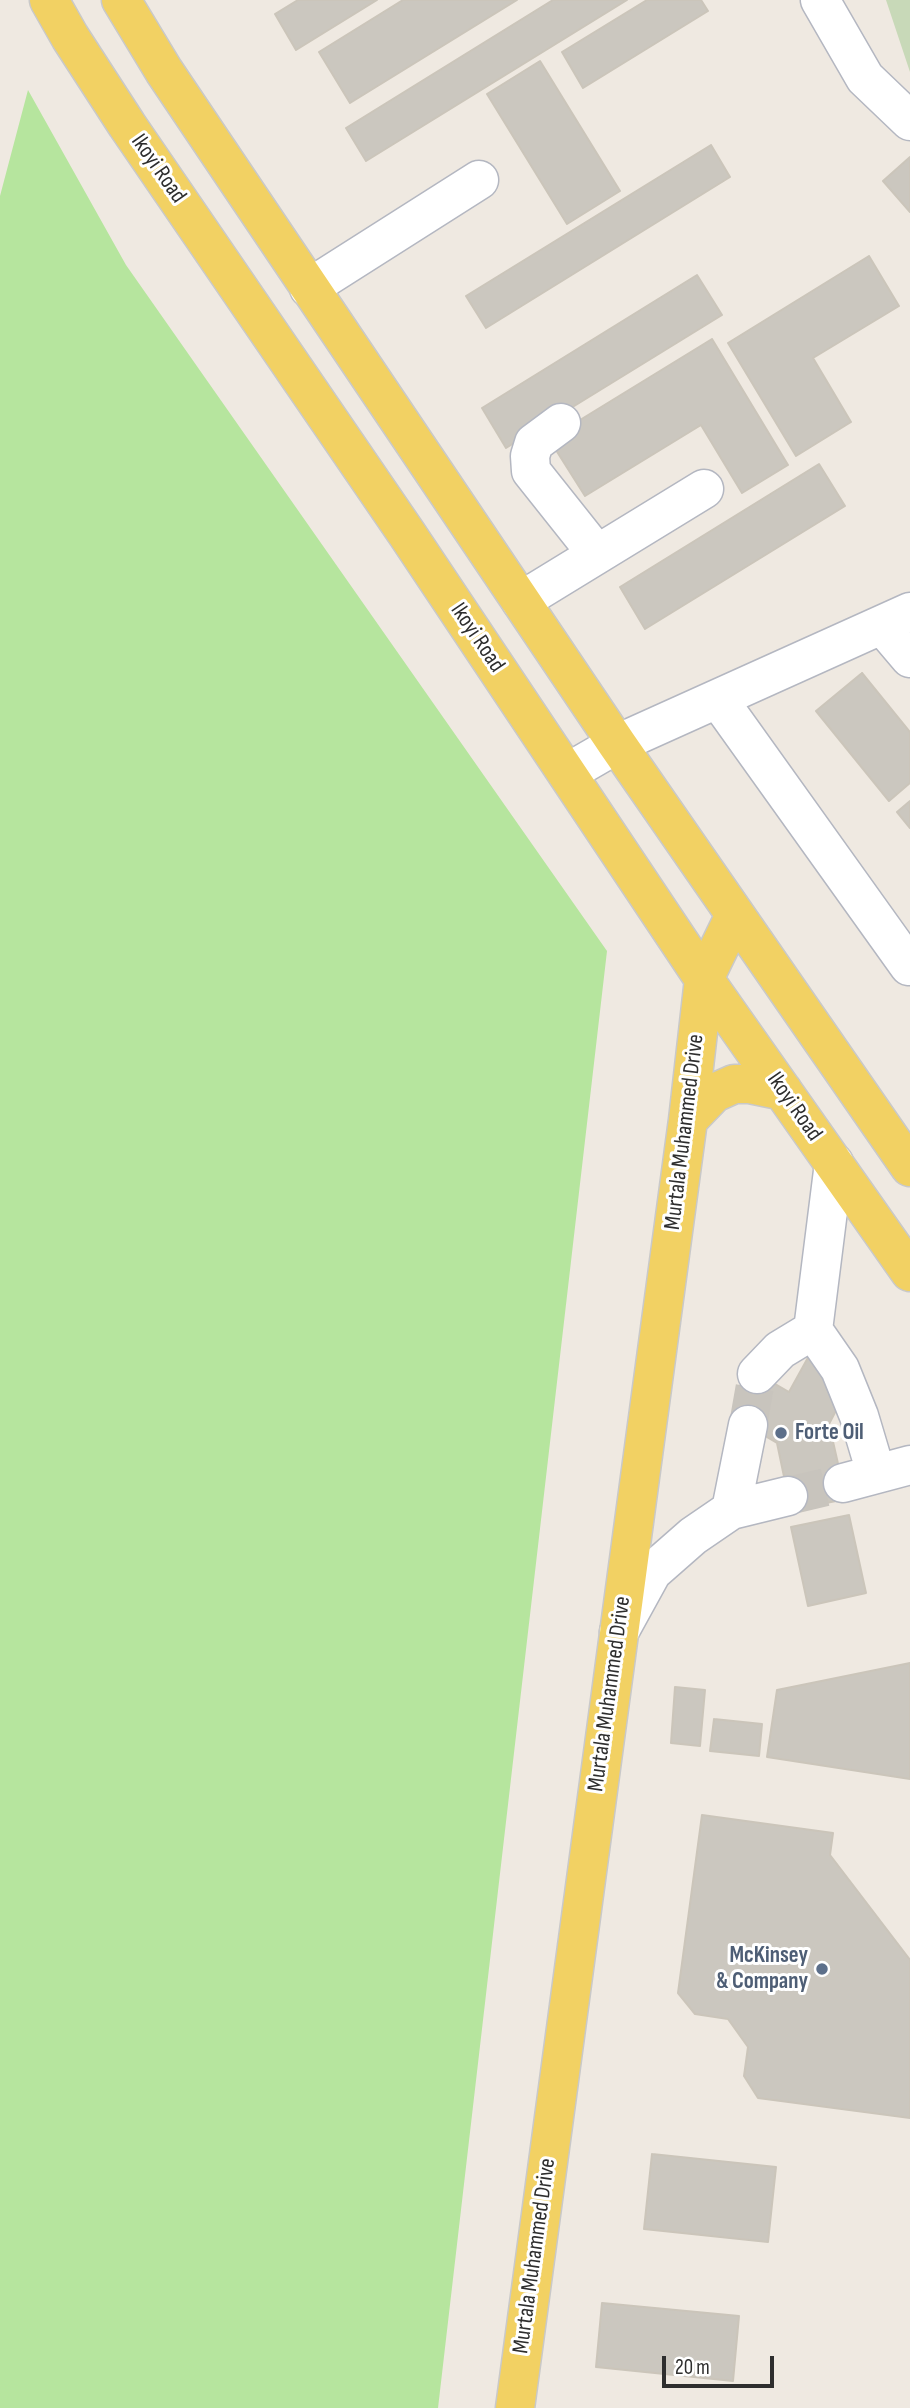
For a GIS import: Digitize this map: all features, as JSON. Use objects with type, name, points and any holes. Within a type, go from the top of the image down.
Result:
[{"type":"main road","name":"Ikoyi Road","points":[[49,0],[127,125],[232,275],[704,979],[910,1272]]},
{"type":"main road","points":[[124,1],[164,71],[309,288],[617,744],[910,1167]]},
{"type":"main road","name":"Murtala Muhammed Drive","points":[[514,2408],[688,1119],[704,979],[735,915]]},
{"type":"main road","points":[[688,1119],[714,1093],[734,1084],[749,1084],[783,1091]]},
{"type":"street","points":[[820,0],[865,78],[910,121]]},
{"type":"street","points":[[309,288],[479,180]]},
{"type":"street","points":[[561,423],[534,443],[530,456],[531,471],[597,555]]},
{"type":"street","points":[[521,601],[704,489]]},
{"type":"street","points":[[567,773],[617,744],[896,619],[910,658]]},
{"type":"street","points":[[718,699],[909,966]]},
{"type":"street","points":[[834,1163],[813,1330],[840,1369],[859,1416],[876,1474]]},
{"type":"street","points":[[757,1374],[780,1350],[813,1330]]},
{"type":"street","points":[[731,1510],[748,1425]]},
{"type":"street","points":[[618,1634],[652,1572],[693,1536],[731,1510],[788,1496]]},
{"type":"green space","points":[[886,0],[910,0],[910,72]]},
{"type":"green space","points":[[28,90],[126,265],[607,951],[438,2408],[0,2408],[0,196]]},
{"type":"building","points":[[298,0],[377,0],[296,50],[275,14]]},
{"type":"building","points":[[403,0],[517,0],[350,103],[319,52]]},
{"type":"building","points":[[553,0],[627,0],[366,161],[346,128]]},
{"type":"building","points":[[647,0],[701,0],[708,11],[583,88],[562,52]]},
{"type":"building","points":[[540,61],[620,191],[567,224],[487,94]]},
{"type":"building","points":[[711,145],[730,177],[486,328],[466,296]]},
{"type":"building","points":[[910,157],[910,212],[883,181]]},
{"type":"building","points":[[869,256],[899,306],[813,358],[851,422],[796,456],[728,343]]},
{"type":"building","points":[[697,275],[722,315],[506,448],[482,408]]},
{"type":"building","points":[[712,339],[788,465],[742,493],[701,425],[585,496],[549,439]]},
{"type":"building","points":[[819,464],[845,506],[645,629],[620,587]]},
{"type":"building","points":[[862,673],[910,732],[910,783],[889,801],[816,711]]},
{"type":"building","points":[[910,801],[910,828],[897,812]]},
{"type":"building","points":[[810,1354],[842,1399],[829,1424],[846,1499],[791,1510],[777,1443],[743,1423],[751,1370],[789,1392]]},
{"type":"building","points":[[849,1515],[866,1593],[808,1606],[791,1527]]},
{"type":"building","points":[[910,1663],[910,1779],[767,1757],[777,1690]]},
{"type":"building","points":[[675,1687],[705,1690],[700,1746],[671,1743]]},
{"type":"building","points":[[714,1719],[762,1724],[759,1756],[710,1751]]},
{"type":"building","points":[[702,1815],[833,1833],[830,1855],[910,1960],[910,2118],[758,2098],[744,2076],[748,2047],[728,2019],[695,2014],[678,1993]]},
{"type":"building","points":[[652,2154],[776,2167],[768,2242],[644,2229]]},
{"type":"building","points":[[602,2303],[739,2316],[733,2381],[596,2367]]},
{"type":"tunnel","points":[[748,1425],[757,1374]]},
{"type":"tunnel","points":[[788,1496],[843,1483]]},
{"type":"place","name":"Forte Oil","points":[[781,1433]]},
{"type":"place","name":"McKinsey & Company","points":[[822,1969]]}]
